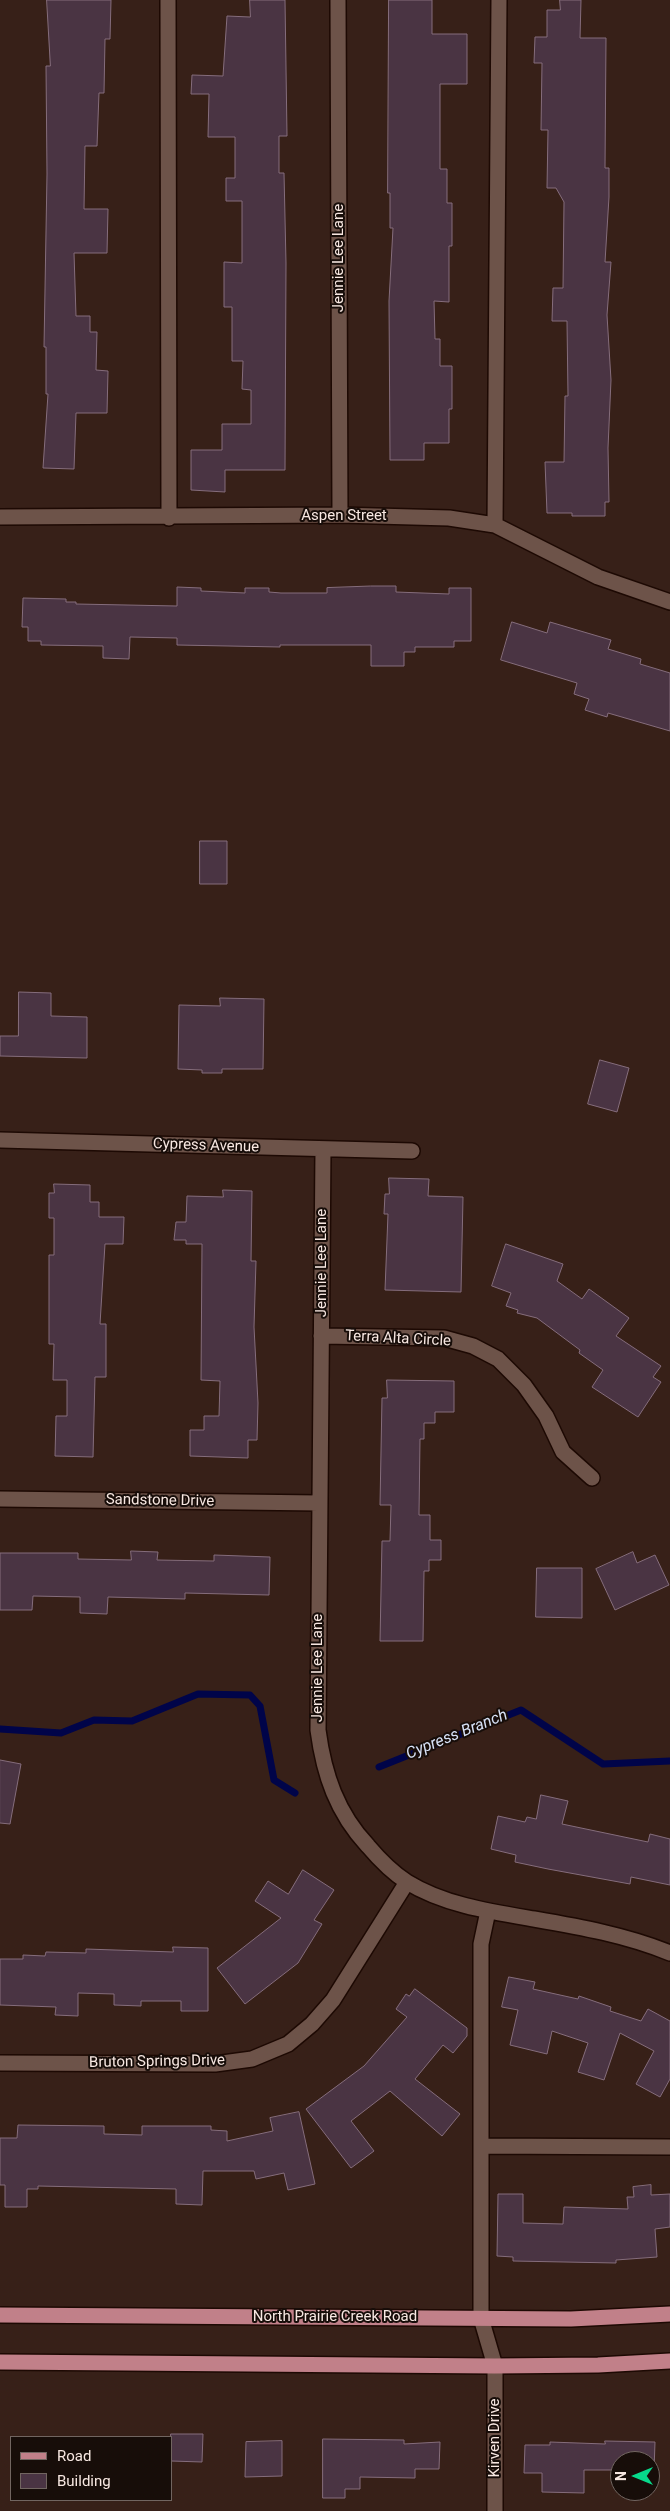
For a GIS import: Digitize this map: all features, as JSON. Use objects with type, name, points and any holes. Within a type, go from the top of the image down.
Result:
[{"type":"main road","name":"North Prairie Creek Road","points":[[0,2315],[571,2319],[670,2314]]},
{"type":"main road","points":[[0,2362],[495,2366],[598,2365],[670,2361]]},
{"type":"street","points":[[168,0],[169,518]]},
{"type":"street","name":"Jennie Lee Lane","points":[[338,0],[340,515]]},
{"type":"street","points":[[495,525],[500,0]]},
{"type":"street","name":"Aspen Street","points":[[0,517],[169,518],[340,515],[449,518],[495,525],[598,577],[670,602]]},
{"type":"street","name":"Cypress Avenue","points":[[0,1140],[412,1152]]},
{"type":"street","name":"Jennie Lee Lane","points":[[323,1150],[317,1690],[318,1730],[322,1761],[336,1802],[354,1832],[378,1858],[407,1882],[446,1899],[488,1911],[591,1929],[641,1941],[670,1953]]},
{"type":"street","name":"Terra Alta Circle","points":[[321,1336],[444,1338],[473,1346],[498,1360],[524,1385],[546,1416],[563,1452],[592,1478]]},
{"type":"street","name":"Sandstone Drive","points":[[0,1499],[319,1503]]},
{"type":"street","name":"Bruton Springs Drive","points":[[0,2063],[215,2064],[252,2059],[288,2044],[312,2024],[333,2000],[407,1882]]},
{"type":"street","name":"Kirven Drive","points":[[488,1911],[481,1944],[481,2318],[495,2366],[495,2511]]},
{"type":"street","points":[[482,2146],[670,2147]]},
{"type":"building","points":[[47,0],[111,0],[110,39],[105,39],[104,93],[99,93],[97,146],[85,146],[84,209],[108,209],[107,253],[74,253],[76,316],[90,316],[90,332],[97,332],[96,370],[108,371],[107,413],[76,413],[74,469],[43,468],[48,394],[46,394],[46,347],[44,347],[47,174],[46,66],[50,66]]},
{"type":"building","points":[[250,0],[285,0],[287,136],[279,136],[279,173],[284,173],[286,263],[285,470],[225,470],[225,492],[191,490],[191,450],[222,450],[222,424],[251,424],[251,390],[242,389],[243,361],[232,361],[232,307],[224,307],[224,262],[242,263],[242,201],[226,201],[226,178],[235,178],[235,137],[208,137],[209,94],[191,94],[192,75],[223,76],[227,16],[250,17]]},
{"type":"building","points":[[389,0],[432,0],[432,34],[467,34],[467,84],[440,84],[440,169],[447,169],[447,203],[452,203],[452,246],[449,246],[449,302],[434,301],[435,339],[440,339],[440,366],[452,366],[452,409],[449,409],[449,443],[424,443],[424,460],[390,460],[389,301],[393,228],[390,228],[390,193],[388,193]]},
{"type":"building","points":[[560,0],[581,0],[580,38],[606,38],[605,168],[609,168],[609,197],[605,262],[611,262],[607,315],[611,380],[608,448],[609,502],[605,502],[605,516],[572,516],[572,513],[547,513],[545,462],[564,462],[565,396],[568,396],[567,321],[552,321],[553,288],[563,288],[564,202],[556,188],[547,188],[548,130],[541,130],[542,63],[534,63],[535,37],[547,37],[547,10],[560,10]]},
{"type":"building","points":[[396,586],[396,592],[449,594],[449,588],[471,588],[471,641],[454,641],[454,647],[415,647],[415,652],[404,652],[404,666],[371,666],[371,645],[280,645],[280,647],[177,645],[177,638],[130,637],[129,659],[103,658],[103,646],[41,645],[41,641],[28,641],[28,627],[22,627],[23,598],[66,599],[66,602],[76,602],[76,604],[177,606],[177,587],[201,588],[201,591],[245,593],[245,588],[269,588],[269,592],[327,593],[327,588]]},
{"type":"building","points":[[512,622],[547,633],[550,622],[611,640],[608,649],[641,659],[640,664],[670,673],[670,731],[608,713],[607,717],[585,710],[589,699],[574,694],[577,683],[501,660]]},
{"type":"building","points":[[200,841],[227,841],[227,884],[200,884]]},
{"type":"building","points":[[19,992],[51,993],[51,1016],[87,1017],[87,1058],[0,1056],[0,1036],[18,1036]]},
{"type":"building","points":[[220,998],[264,999],[263,1069],[222,1069],[222,1073],[202,1073],[202,1070],[178,1069],[179,1005],[220,1006]]},
{"type":"building","points":[[600,1060],[629,1068],[617,1112],[588,1104]]},
{"type":"building","points":[[389,1178],[429,1179],[428,1196],[463,1197],[461,1292],[385,1290],[388,1214],[384,1214],[385,1194],[389,1194]]},
{"type":"building","points":[[54,1184],[90,1185],[90,1202],[99,1202],[99,1217],[124,1217],[123,1244],[105,1244],[100,1324],[106,1324],[106,1377],[95,1377],[93,1457],[55,1456],[56,1416],[67,1416],[67,1380],[53,1380],[54,1344],[49,1344],[49,1255],[54,1255],[54,1218],[49,1218],[49,1193],[54,1193]]},
{"type":"building","points":[[223,1190],[252,1191],[251,1261],[256,1261],[254,1327],[258,1403],[257,1440],[248,1440],[248,1458],[190,1456],[190,1430],[204,1430],[204,1416],[219,1416],[220,1381],[201,1380],[202,1244],[186,1244],[186,1240],[174,1240],[176,1222],[186,1222],[187,1196],[223,1197]]},
{"type":"building","points":[[506,1244],[563,1264],[557,1281],[582,1299],[589,1289],[629,1318],[616,1336],[661,1366],[653,1377],[661,1382],[638,1417],[592,1387],[603,1370],[579,1353],[580,1350],[537,1318],[517,1313],[518,1310],[506,1306],[511,1293],[492,1286]]},
{"type":"building","points":[[387,1380],[454,1381],[454,1412],[435,1412],[435,1423],[424,1423],[424,1439],[420,1439],[419,1515],[430,1515],[430,1540],[441,1540],[441,1560],[429,1560],[429,1571],[424,1571],[423,1641],[380,1641],[382,1541],[390,1541],[391,1505],[380,1505],[382,1398],[387,1398]]},
{"type":"building","points":[[131,1551],[158,1552],[157,1560],[214,1561],[214,1555],[270,1557],[269,1595],[185,1593],[185,1599],[108,1597],[107,1614],[80,1613],[80,1597],[33,1596],[32,1610],[0,1610],[0,1553],[78,1553],[78,1559],[131,1560]]},
{"type":"building","points":[[633,1552],[637,1563],[655,1555],[669,1585],[615,1610],[596,1569]]},
{"type":"building","points":[[537,1568],[582,1568],[582,1618],[536,1617]]},
{"type":"building","points":[[0,1760],[21,1764],[10,1824],[0,1823]]},
{"type":"building","points":[[541,1795],[568,1801],[562,1824],[648,1842],[650,1834],[670,1839],[670,1885],[631,1877],[630,1884],[548,1869],[515,1862],[516,1855],[491,1849],[498,1816],[525,1822],[527,1817],[536,1819]]},
{"type":"building","points":[[303,1870],[334,1890],[314,1920],[322,1924],[298,1963],[245,2004],[217,1968],[281,1918],[255,1901],[268,1881],[288,1894]]},
{"type":"building","points":[[173,1947],[208,1948],[208,2011],[181,2011],[181,2001],[141,2001],[141,2006],[114,2005],[114,1994],[78,1993],[78,2016],[55,2015],[56,2007],[0,2005],[0,1959],[23,1959],[23,1955],[45,1956],[46,1952],[86,1953],[86,1949],[173,1952]]},
{"type":"building","points":[[509,1977],[535,1982],[533,1989],[578,1999],[579,1996],[611,2007],[610,2011],[641,2021],[648,2009],[670,2021],[670,2079],[660,2097],[636,2084],[654,2051],[620,2033],[604,2080],[578,2072],[588,2043],[552,2031],[547,2054],[510,2045],[518,2010],[502,2007]]},
{"type":"building","points":[[415,1989],[467,2028],[467,2036],[453,2053],[443,2045],[415,2079],[460,2114],[442,2136],[390,2091],[351,2121],[374,2151],[351,2168],[306,2109],[364,2066],[407,2017],[396,2009],[406,1994],[409,1996]]},
{"type":"building","points":[[299,2112],[315,2184],[288,2190],[284,2173],[256,2179],[254,2171],[203,2171],[202,2205],[176,2204],[176,2189],[38,2186],[38,2189],[27,2189],[27,2207],[5,2207],[5,2185],[0,2185],[0,2138],[17,2138],[18,2125],[104,2126],[104,2134],[142,2135],[142,2126],[211,2126],[211,2130],[227,2131],[227,2141],[273,2131],[270,2118]]},
{"type":"building","points":[[651,2185],[651,2195],[670,2194],[670,2227],[655,2229],[657,2257],[616,2260],[616,2263],[513,2261],[513,2257],[497,2256],[498,2194],[523,2194],[523,2223],[563,2224],[564,2207],[628,2209],[627,2197],[634,2197],[633,2187]]},
{"type":"building","points":[[171,2434],[203,2434],[202,2462],[172,2461]]},
{"type":"building","points":[[323,2439],[404,2440],[404,2444],[440,2442],[439,2469],[415,2469],[415,2478],[360,2477],[360,2489],[345,2489],[345,2498],[323,2498]]},
{"type":"building","points":[[282,2441],[282,2476],[245,2477],[246,2442]]},
{"type":"building","points":[[605,2441],[655,2442],[655,2451],[610,2451],[610,2470],[584,2470],[584,2493],[542,2492],[542,2473],[524,2473],[525,2445],[550,2445],[550,2442],[605,2444]]},
{"type":"waterway","name":"Cypress Branch","points":[[0,1729],[61,1733],[94,1720],[132,1721],[198,1694],[250,1695],[260,1706],[274,1780],[295,1793]]},
{"type":"waterway","name":"Cypress Branch","points":[[379,1767],[521,1710],[603,1764],[670,1761]]}]
